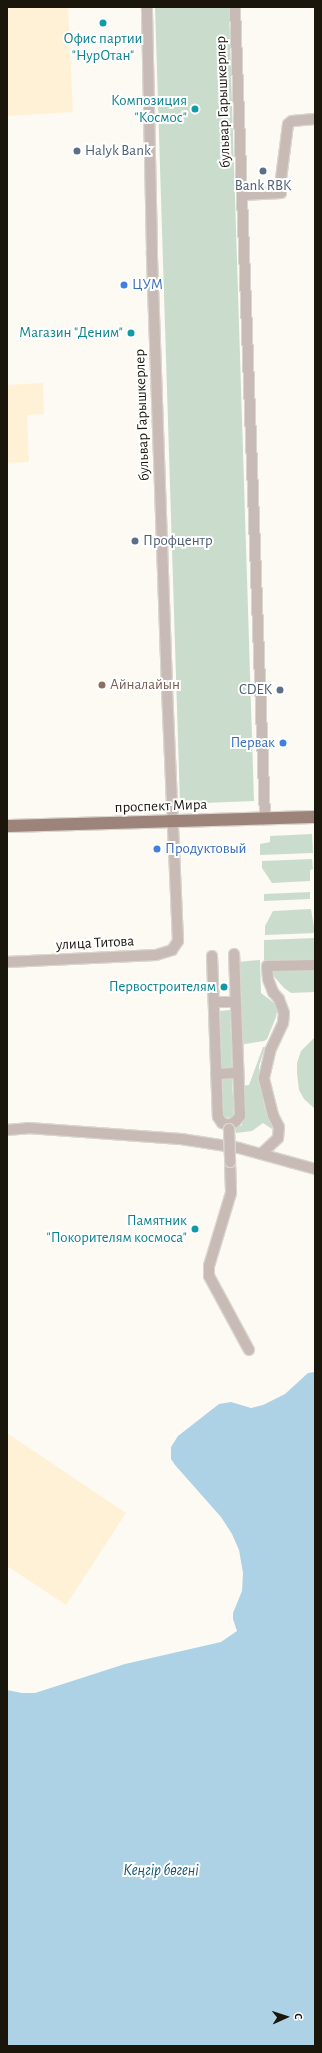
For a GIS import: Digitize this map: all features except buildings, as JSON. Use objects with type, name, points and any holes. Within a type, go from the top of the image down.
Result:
[{"type":"main road","name":"проспект Мира","points":[[7,826],[315,817]]},
{"type":"street","name":"бульвар Гарышкерлер","points":[[147,7],[152,258],[178,940]]},
{"type":"street","name":"бульвар Гарышкерлер","points":[[235,7],[265,819]]},
{"type":"street","points":[[242,195],[281,193],[281,179],[288,124],[292,121],[315,119]]},
{"type":"street","name":"улица Титова","points":[[7,962],[156,955],[172,950],[178,940]]},
{"type":"street","points":[[229,1127],[240,1116],[234,954]]},
{"type":"street","points":[[212,956],[218,1118],[222,1123],[229,1127]]},
{"type":"street","points":[[261,1154],[278,1138],[279,1127],[273,1114],[264,1078],[270,1050],[283,1023],[284,1013],[279,999],[273,992],[268,978],[267,966],[315,965]]},
{"type":"street","points":[[214,1002],[235,1002]]},
{"type":"street","points":[[216,1074],[238,1073]]},
{"type":"street","points":[[7,1123],[28,1128],[181,1139],[239,1148],[315,1169]]},
{"type":"street","points":[[229,1127],[231,1193],[209,1266],[209,1276],[249,1350]]},
{"type":"street","points":[[7,1130],[28,1128]]},
{"type":"shaded area","points":[[7,7],[68,7],[73,112],[7,116]]},
{"type":"shaded area","points":[[43,383],[44,414],[27,415],[29,462],[7,463],[7,385]]},
{"type":"shaded area","points":[[7,1433],[126,1513],[66,1605],[7,1566]]},
{"type":"green space","points":[[155,7],[229,7],[254,801],[180,804]]},
{"type":"green space","points":[[312,834],[313,853],[260,855],[260,844],[270,842],[270,836]]},
{"type":"green space","points":[[312,859],[313,869],[310,870],[310,881],[272,883],[262,868],[262,861]]},
{"type":"green space","points":[[310,892],[310,899],[264,901],[264,894]]},
{"type":"green space","points":[[311,909],[315,933],[265,935],[265,926],[273,911]]},
{"type":"green space","points":[[315,938],[315,960],[264,961],[264,940]]},
{"type":"green space","points":[[260,960],[261,993],[278,1006],[276,1017],[267,1039],[264,1041],[239,1045],[237,962]]},
{"type":"green space","points":[[315,968],[315,992],[291,993],[284,988],[270,972],[271,969]]},
{"type":"green space","points":[[230,1010],[232,1067],[222,1068],[220,1011]]},
{"type":"green space","points":[[315,1037],[315,1109],[304,1099],[299,1090],[297,1063],[301,1051]]},
{"type":"green space","points":[[263,1047],[265,1047],[259,1066],[260,1086],[265,1109],[273,1127],[272,1129],[263,1123],[252,1131],[236,1133],[235,1129],[242,1125],[241,1086],[249,1085]]},
{"type":"green space","points":[[222,1079],[232,1079],[234,1117],[224,1118]]},
{"type":"water","name":"Кеңгір бөгені","points":[[315,1372],[315,2046],[7,2046],[7,1690],[22,1693],[35,1693],[125,1664],[221,1642],[237,1631],[233,1619],[233,1613],[242,1591],[243,1573],[239,1550],[232,1534],[221,1517],[171,1459],[171,1447],[178,1436],[219,1404],[231,1402],[251,1408],[263,1405],[285,1394],[308,1373]]},
{"type":"place","name":"Офис партии \"НурОтан\"","points":[[103,23]]},
{"type":"place","name":"Композиция \"Космос\"","points":[[195,109]]},
{"type":"place","name":"Halyk Bank","points":[[77,151]]},
{"type":"place","name":"Bank RBK","points":[[263,171]]},
{"type":"place","name":"ЦУМ","points":[[124,285]]},
{"type":"place","name":"Магазин \"Деним\"","points":[[131,333]]},
{"type":"place","name":"Профцентр","points":[[135,541]]},
{"type":"place","name":"Айналайын","points":[[102,685]]},
{"type":"place","name":"CDEK","points":[[280,690]]},
{"type":"place","name":"Первак","points":[[283,743]]},
{"type":"place","name":"Продуктовый","points":[[157,849]]},
{"type":"place","name":"Первостроителям","points":[[224,987]]},
{"type":"place","name":"Памятник \"Покорителям космоса\"","points":[[195,1229]]}]
